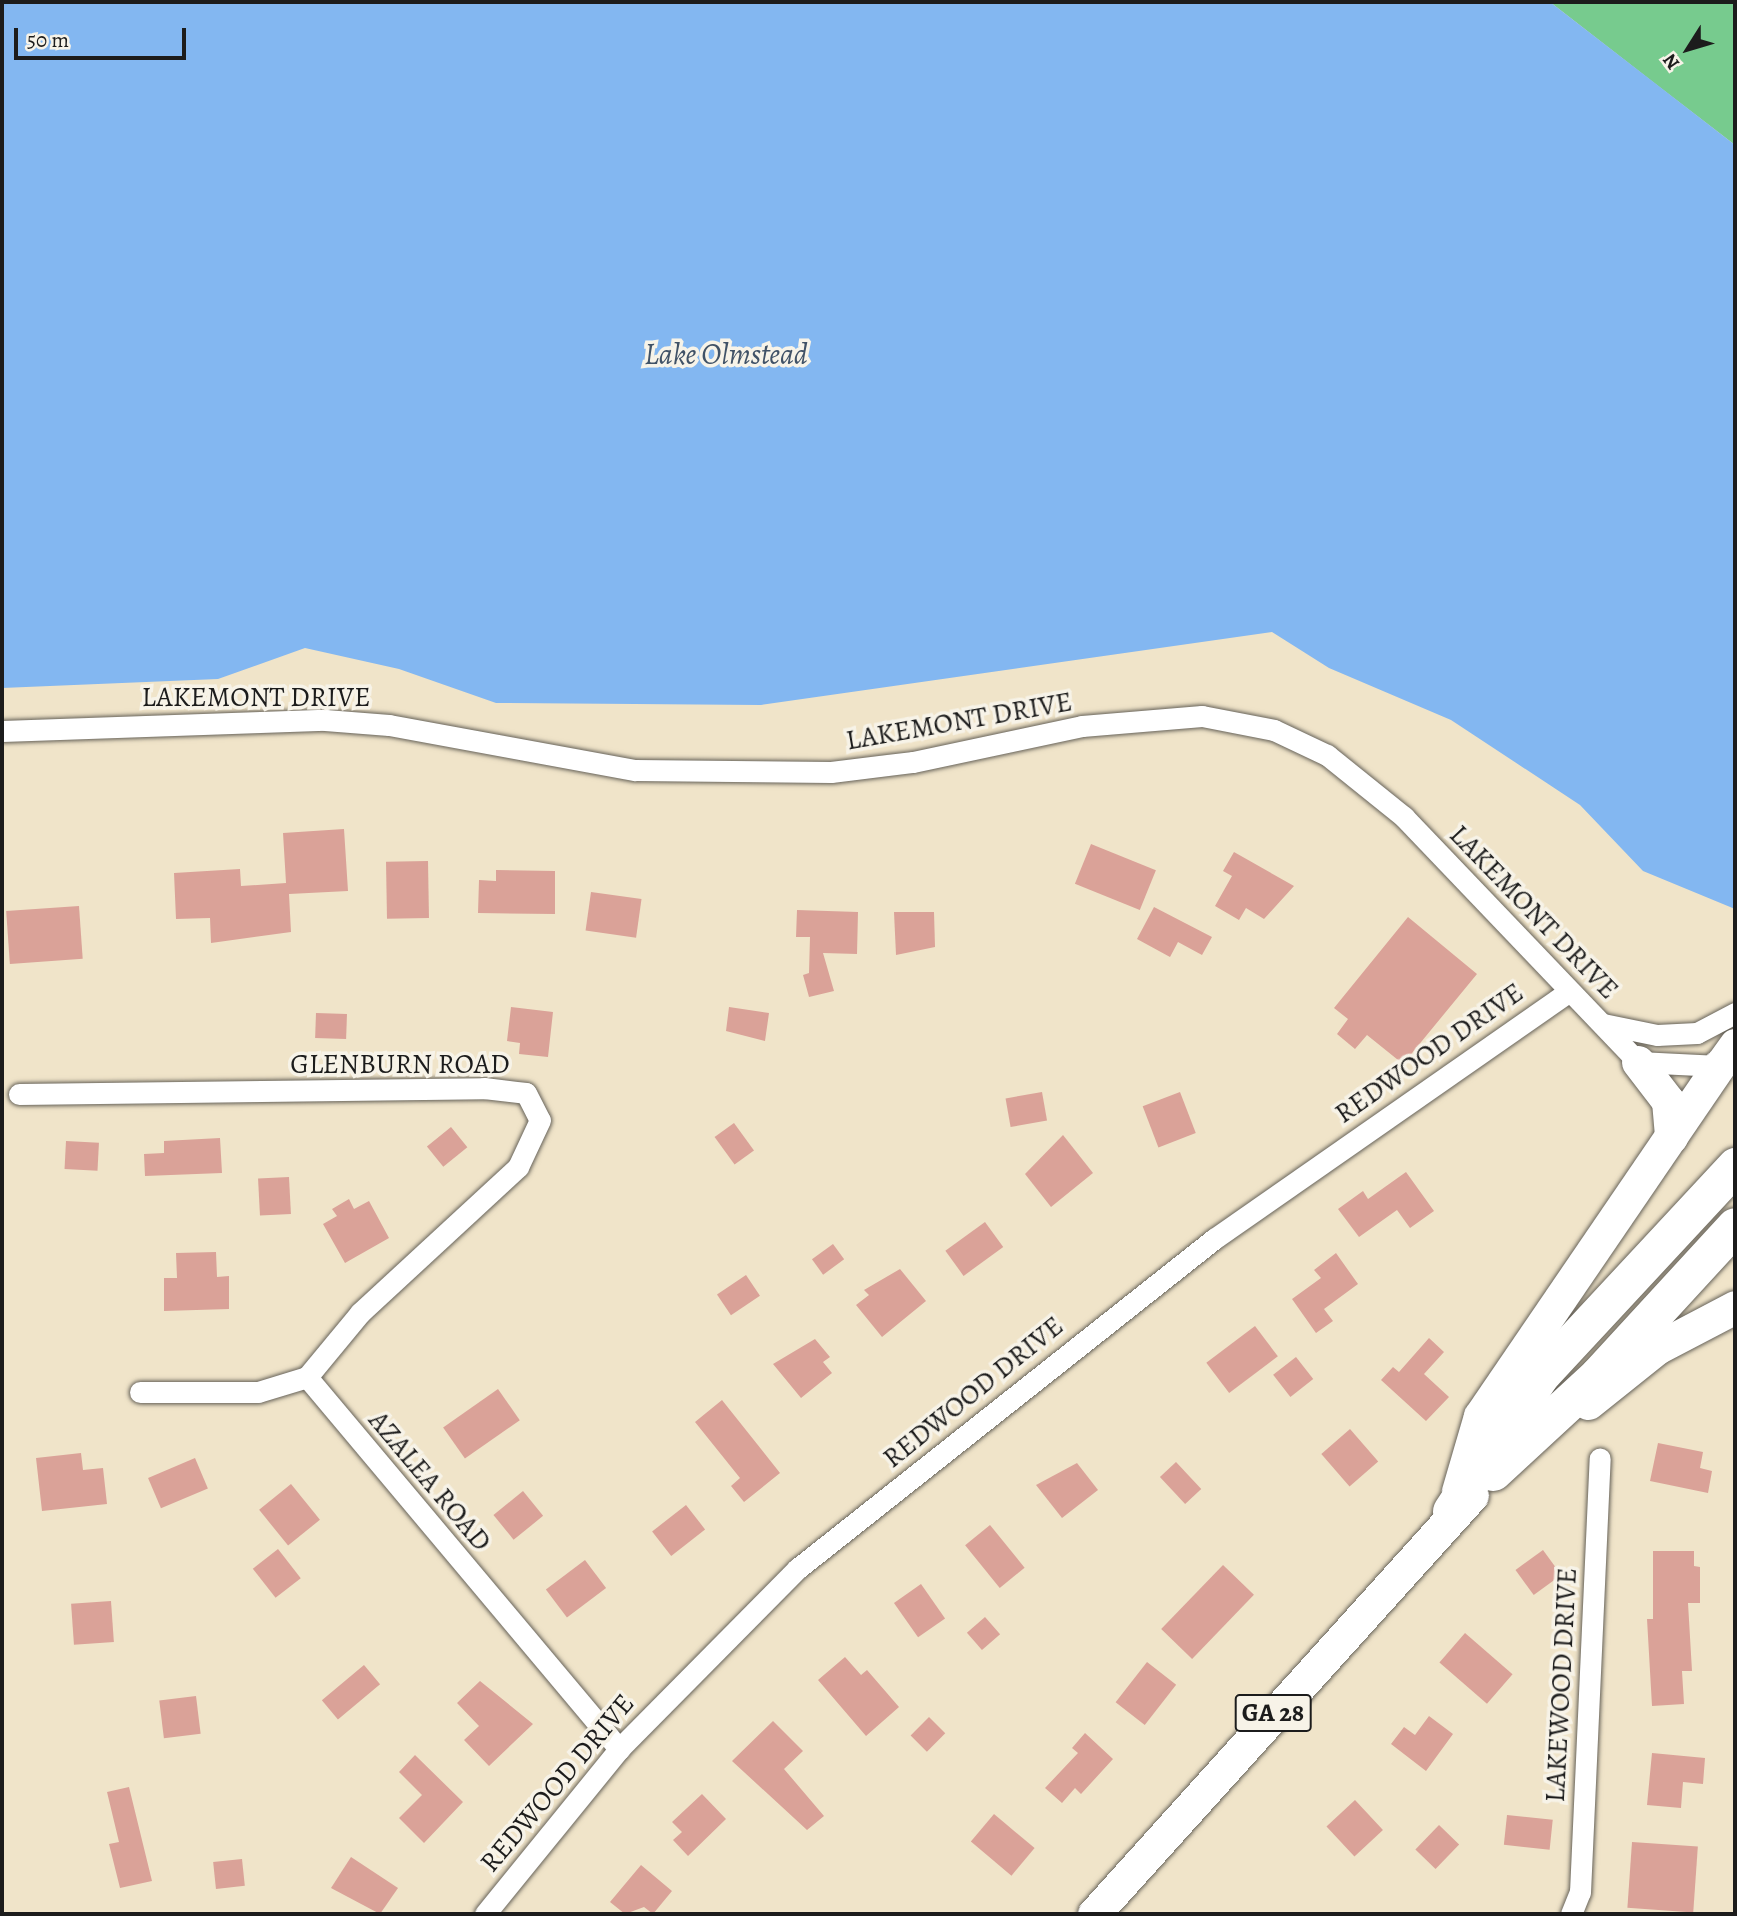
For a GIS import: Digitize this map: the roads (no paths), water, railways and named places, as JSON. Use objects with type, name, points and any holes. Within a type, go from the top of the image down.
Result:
[{"type":"highway","name":"GA 28","points":[[1451,1511],[1539,1376],[1735,1166]]},
{"type":"highway","name":"GA 28","points":[[1451,1511],[1598,1375],[1735,1226]]},
{"type":"main road","points":[[1451,1511],[1480,1416],[1671,1137],[1730,1057]]},
{"type":"main road","points":[[1638,1062],[1668,1101],[1671,1137]]},
{"type":"main road","points":[[1451,1511],[1657,1348],[1735,1307]]},
{"type":"main road","name":"GA 28","points":[[1094,1914],[1451,1511]]},
{"type":"street","name":"LAKEMONT DRIVE","points":[[2,731],[325,720],[389,724],[635,769],[831,772],[913,762],[1082,726],[1202,716],[1274,730],[1327,755],[1404,817],[1566,993],[1603,1024],[1638,1062]]},
{"type":"street","name":"REDWOOD DRIVE","points":[[485,1914],[618,1749],[797,1569],[1024,1385],[1214,1239],[1566,993]]},
{"type":"street","name":"LAKEMONT DRIVE","points":[[1603,1024],[1657,1035],[1697,1033],[1735,1013]]},
{"type":"street","points":[[1638,1062],[1730,1057]]},
{"type":"street","name":"GLENBURN ROAD","points":[[19,1094],[484,1088],[526,1093],[540,1120],[518,1167],[360,1313],[307,1377]]},
{"type":"street","name":"AZALEA ROAD","points":[[307,1377],[618,1749]]},
{"type":"street","points":[[140,1392],[258,1392],[307,1377]]},
{"type":"street","name":"LAKEWOOD DRIVE","points":[[1571,1914],[1580,1892],[1600,1458]]},
{"type":"water","name":"Lake Olmstead","points":[[2,2],[1550,2],[1735,145],[1735,909],[1643,871],[1580,805],[1451,720],[1329,668],[1272,632],[761,705],[496,703],[399,669],[305,648],[218,679],[2,688]]}]
